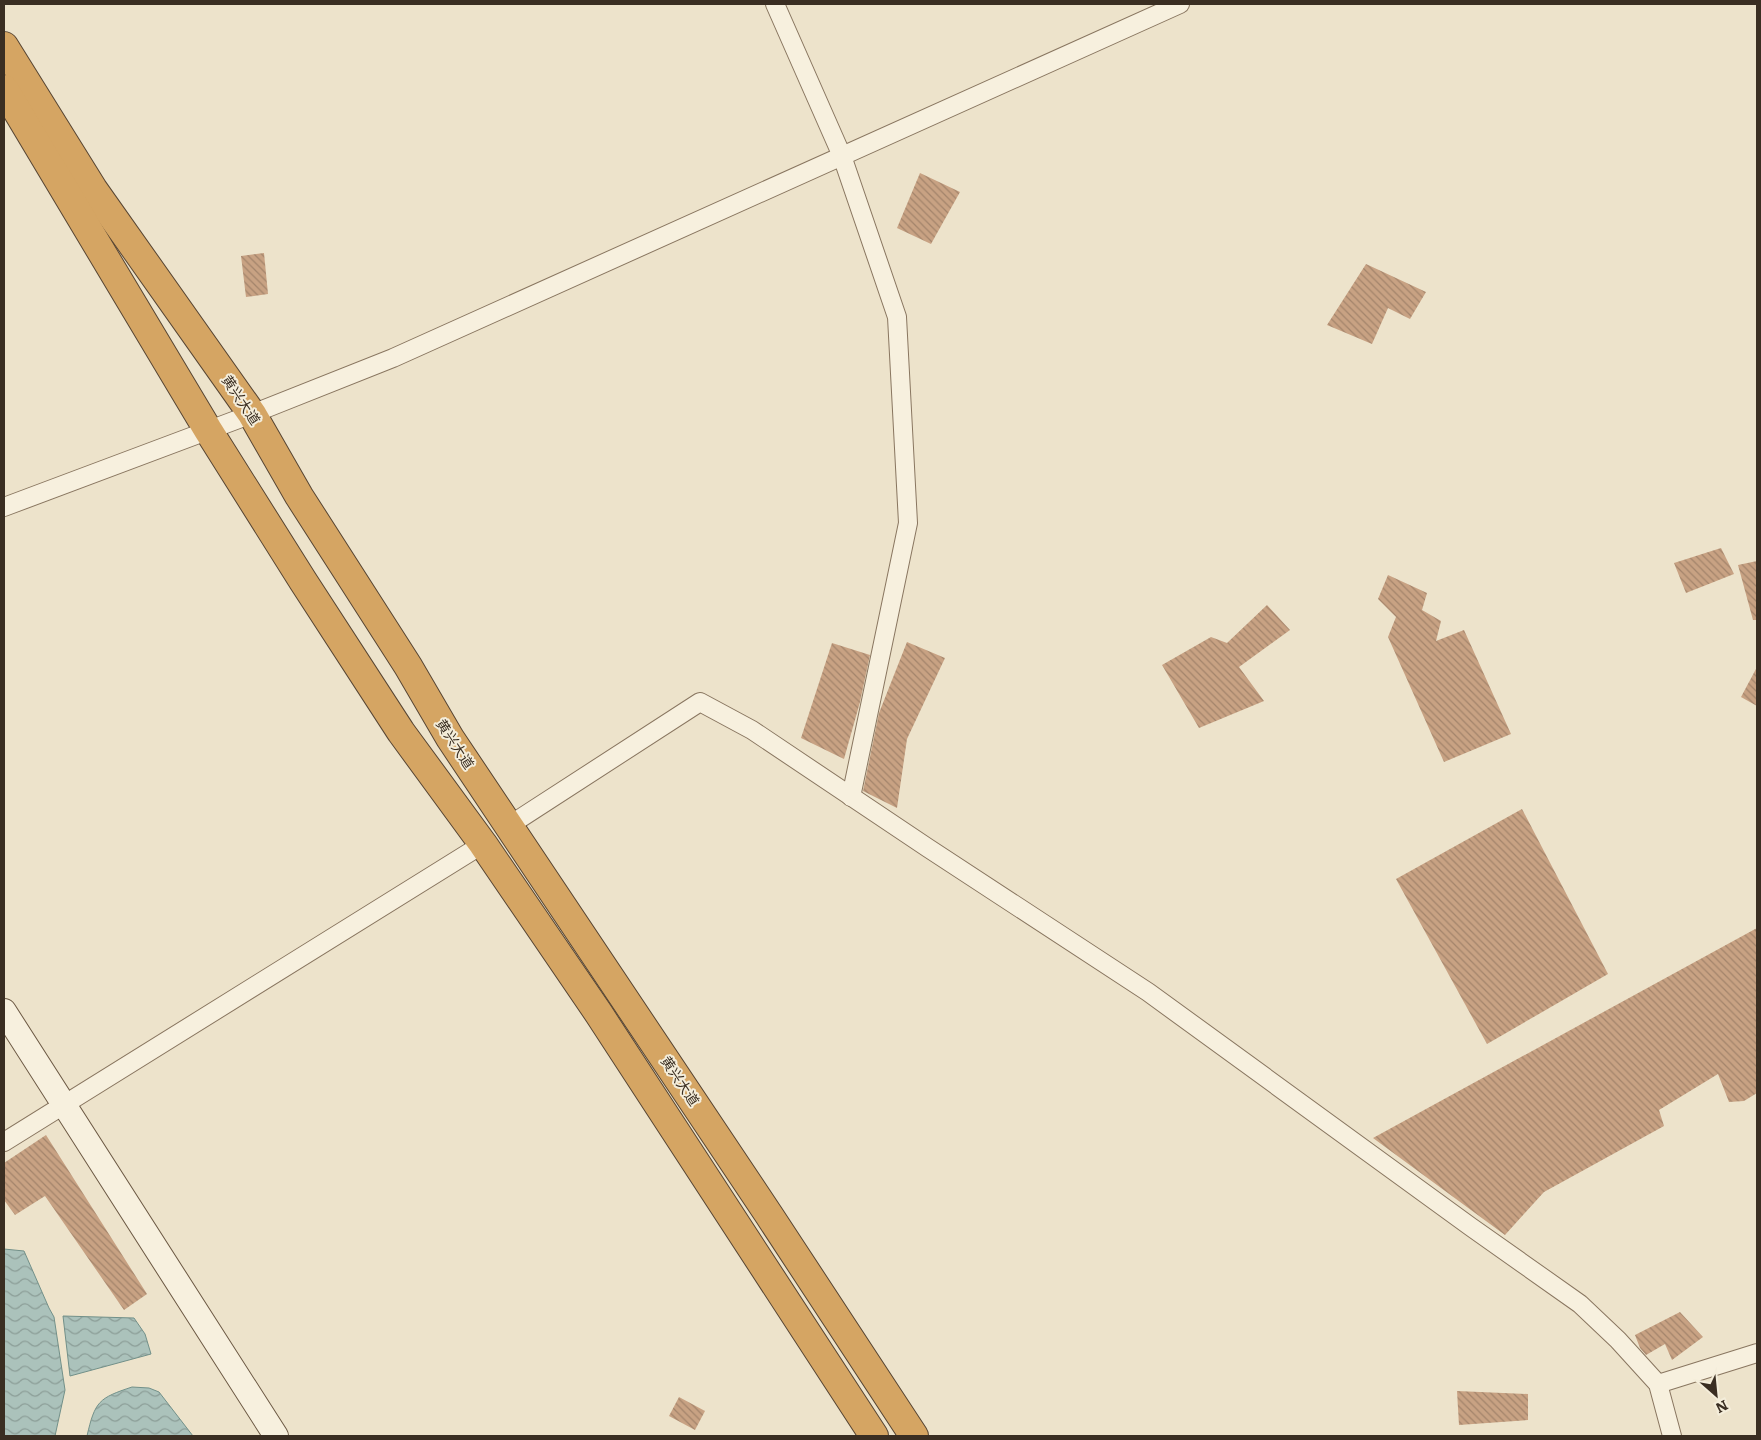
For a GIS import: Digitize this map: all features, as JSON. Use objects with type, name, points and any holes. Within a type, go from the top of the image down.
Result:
[{"type":"highway","name":"黄兴大道","points":[[4,46],[93,189],[252,414],[299,496],[408,666],[450,738],[510,825],[914,1436]]},
{"type":"highway","points":[[4,90],[208,430],[303,581],[401,732],[483,844],[599,1014],[874,1436]]},
{"type":"highway","points":[[303,581],[300,563],[308,549],[323,548],[338,558]]},
{"type":"street","points":[[775,4],[842,156],[897,317],[908,523],[851,797]]},
{"type":"street","points":[[4,507],[252,414],[393,358],[1180,4]]},
{"type":"street","points":[[510,825],[700,702],[752,730],[1148,992],[1463,1222],[1580,1304],[1618,1340],[1658,1384],[1672,1436]]},
{"type":"street","points":[[4,1142],[483,844]]},
{"type":"street","points":[[4,1011],[276,1436]]},
{"type":"street","points":[[1658,1384],[1757,1353]]},
{"type":"water","points":[[4,1249],[24,1251],[54,1317],[65,1390],[55,1436],[4,1436]]},
{"type":"water","points":[[63,1316],[134,1318],[145,1334],[151,1354],[70,1376]]},
{"type":"water","points":[[132,1387],[149,1388],[159,1392],[193,1436],[87,1436],[93,1415],[100,1402],[112,1394]]},
{"type":"building","points":[[920,173],[960,192],[931,244],[897,228]]},
{"type":"building","points":[[264,253],[268,294],[246,297],[241,256]]},
{"type":"building","points":[[1366,264],[1426,292],[1410,319],[1388,308],[1372,344],[1327,325]]},
{"type":"building","points":[[1721,548],[1734,574],[1686,593],[1674,563]]},
{"type":"building","points":[[1757,561],[1757,620],[1753,620],[1738,565]]},
{"type":"building","points":[[1388,575],[1427,593],[1422,610],[1441,621],[1436,641],[1464,630],[1511,734],[1444,762],[1388,637],[1396,617],[1378,599]]},
{"type":"building","points":[[1267,605],[1290,630],[1239,667],[1264,701],[1199,728],[1162,665],[1211,637],[1227,643]]},
{"type":"building","points":[[907,642],[945,658],[907,739],[897,808],[863,791],[879,713]]},
{"type":"building","points":[[832,643],[870,655],[860,702],[844,759],[801,738]]},
{"type":"building","points":[[1757,667],[1757,706],[1741,697]]},
{"type":"building","points":[[1522,809],[1608,974],[1487,1044],[1396,879]]},
{"type":"building","points":[[1757,928],[1757,1093],[1744,1101],[1729,1102],[1718,1074],[1659,1110],[1664,1126],[1544,1192],[1505,1235],[1373,1138]]},
{"type":"building","points":[[46,1135],[147,1294],[124,1310],[45,1196],[15,1215],[4,1200],[4,1163]]},
{"type":"building","points":[[1680,1312],[1703,1337],[1672,1360],[1665,1344],[1646,1355],[1640,1348],[1635,1335]]},
{"type":"building","points":[[1457,1391],[1528,1394],[1528,1420],[1459,1425]]},
{"type":"building","points":[[679,1397],[705,1411],[695,1430],[669,1416]]}]
